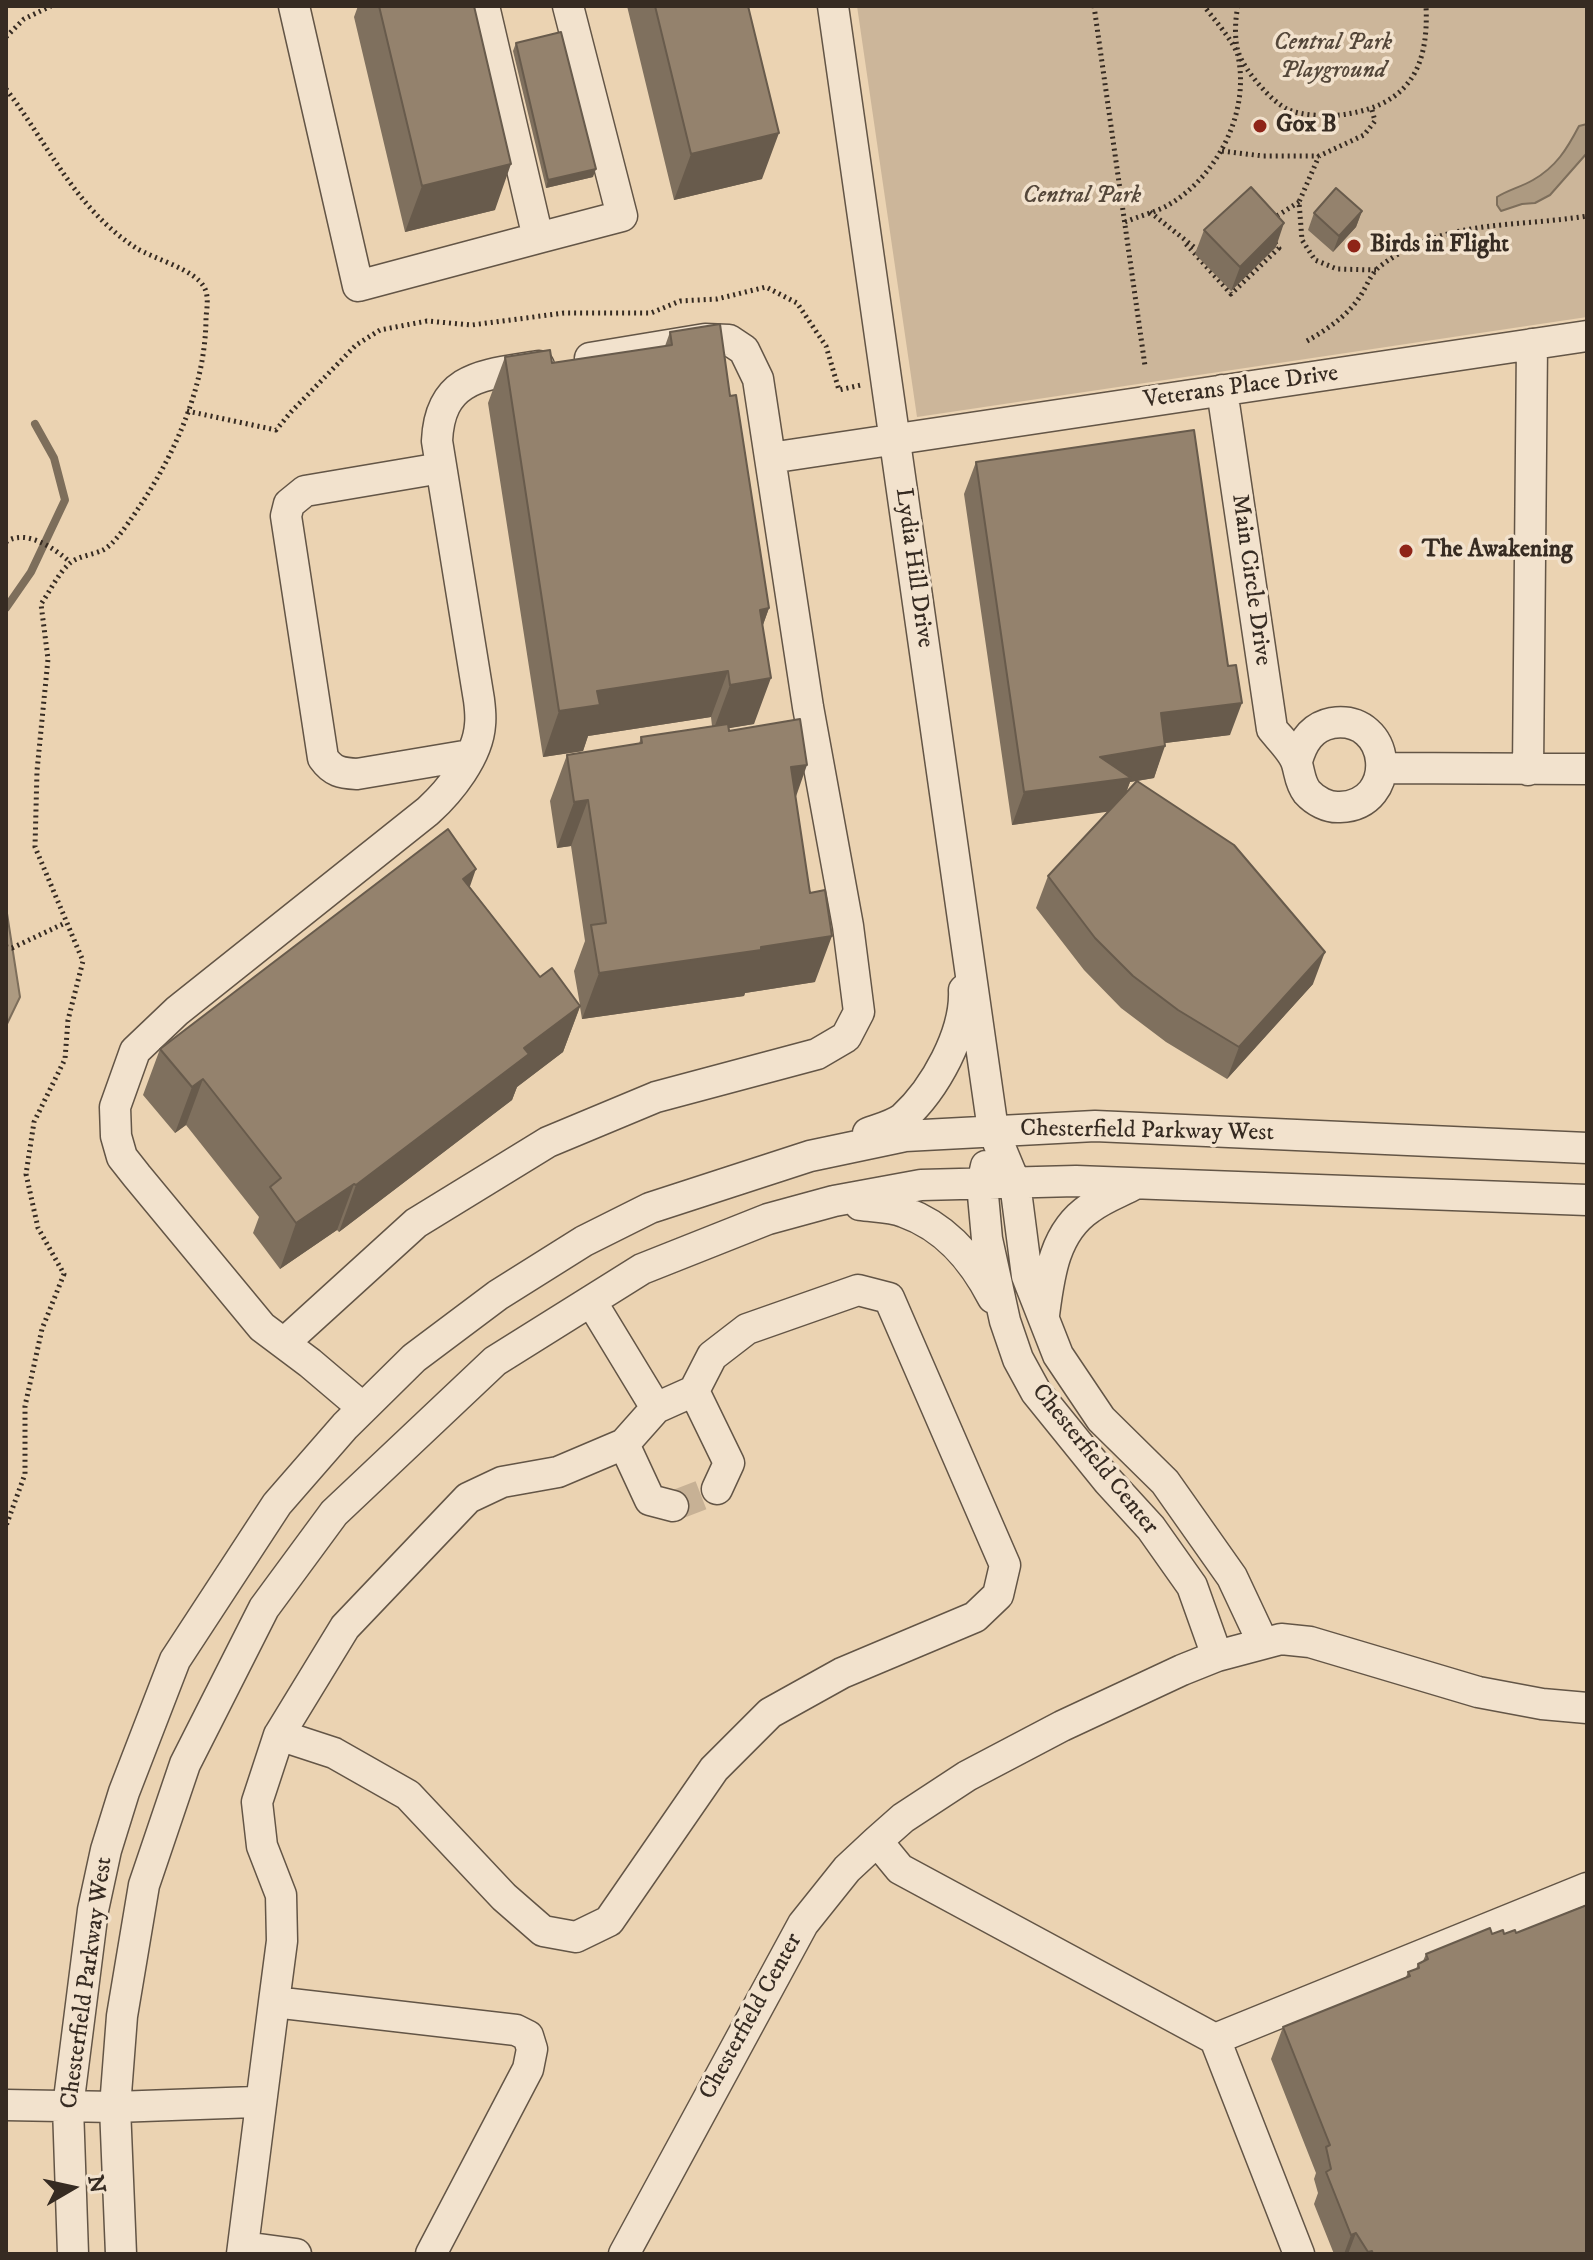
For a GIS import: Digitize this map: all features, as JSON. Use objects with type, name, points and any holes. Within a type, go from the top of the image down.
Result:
[{"type":"street","points":[[294,6],[358,286],[622,216],[568,6]]},
{"type":"street","points":[[484,6],[538,238]]},
{"type":"street","name":"Lydia Hill Drive","points":[[833,6],[993,1130]]},
{"type":"street","name":"Veterans Place Drive","points":[[770,458],[1587,336]]},
{"type":"street","points":[[284,1343],[416,1223],[548,1142],[656,1097],[817,1054],[846,1037],[859,1012],[848,926],[808,707],[758,379],[744,350],[729,340],[705,339],[476,377],[451,394],[438,423],[437,441],[479,700],[480,728],[470,755],[449,792],[428,811],[177,1011],[135,1051],[115,1107],[116,1136],[122,1157],[262,1327],[363,1408]]},
{"type":"street","points":[[1528,770],[1532,344]]},
{"type":"street","name":"Main Circle Drive","points":[[1222,390],[1272,729],[1297,761],[1299,778],[1307,792],[1320,803],[1336,808],[1353,806],[1378,785],[1382,768]]},
{"type":"street","points":[[441,468],[305,491],[289,504],[286,516],[323,758],[339,773],[357,774],[470,755]]},
{"type":"street","points":[[1297,761],[1302,745],[1312,732],[1327,724],[1344,722],[1359,726],[1372,737],[1380,752],[1382,768],[1587,769]]},
{"type":"street","points":[[818,1154],[901,1119],[946,1063],[965,1010],[959,892]]},
{"type":"street","name":"Chesterfield Parkway West","points":[[73,2254],[68,2107],[93,1910],[106,1850],[146,1731],[175,1660],[277,1504],[363,1408],[414,1358],[498,1295],[584,1241],[650,1208],[818,1154],[905,1136],[1095,1126],[1587,1148]]},
{"type":"street","name":"Chesterfield Center","points":[[993,1130],[1015,1183],[1027,1276],[1058,1355],[1101,1419],[1165,1482],[1232,1577],[1263,1643]]},
{"type":"street","name":"Chesterfield Center","points":[[993,1130],[982,1184],[987,1239],[1005,1321],[1018,1359],[1036,1392],[1108,1481],[1151,1528],[1192,1586],[1217,1656]]},
{"type":"street","points":[[1044,1317],[1051,1266],[1066,1232],[1088,1208],[1137,1183]]},
{"type":"street","name":"Chesterfield Parkway West","points":[[121,2254],[115,2107],[122,2016],[144,1885],[185,1764],[264,1608],[334,1513],[495,1361],[642,1269],[768,1219],[834,1201],[921,1185],[1137,1183],[1587,1200]]},
{"type":"street","points":[[834,1201],[903,1211],[947,1233],[985,1283],[1005,1321]]},
{"type":"street","points":[[279,1735],[334,1753],[408,1795],[504,1897],[543,1931],[576,1937],[609,1921],[714,1769],[770,1713],[842,1673],[975,1617],[998,1595],[1005,1565],[889,1298],[858,1290],[747,1329],[712,1356],[694,1391],[656,1408],[624,1444],[558,1472],[502,1482],[468,1498],[345,1627],[279,1735],[257,1802],[262,1846],[281,1895],[282,1941],[243,2251],[296,2254]]},
{"type":"street","points":[[591,1301],[656,1408]]},
{"type":"street","points":[[694,1391],[729,1463],[717,1489]]},
{"type":"street","points":[[624,1444],[650,1500],[673,1506]]},
{"type":"street","name":"Chesterfield Center","points":[[624,2254],[803,1924],[847,1869],[877,1841],[903,1818],[967,1776],[1062,1726],[1217,1656],[1281,1639],[1310,1642],[1478,1692],[1542,1704],[1587,1708]]},
{"type":"street","points":[[877,1841],[900,1869],[1215,2039],[1299,2254]]},
{"type":"street","points":[[1215,2039],[1587,1888]]},
{"type":"street","points":[[274,2002],[516,2030],[528,2036],[532,2049],[528,2069],[431,2254]]},
{"type":"street","points":[[6,2105],[115,2107],[255,2102],[262,2096]]},
{"type":"path","points":[[7,36],[24,19],[51,6]]},
{"type":"path","points":[[1094,6],[1145,366]]},
{"type":"path","points":[[1204,6],[1259,84],[1288,109],[1331,117],[1372,110],[1399,96],[1415,71],[1428,35],[1426,6]]},
{"type":"path","points":[[1125,222],[1170,204],[1194,184],[1226,145],[1240,96],[1235,16],[1238,6]]},
{"type":"path","points":[[6,89],[28,118],[59,170],[87,205],[136,248],[197,279],[206,289],[207,299],[199,382],[166,463],[130,521],[106,549],[70,562],[41,604],[48,659],[37,771],[35,847],[83,961],[68,1020],[65,1059],[34,1122],[26,1174],[38,1228],[64,1274],[42,1329],[25,1406],[25,1474],[6,1526]]},
{"type":"path","points":[[1222,151],[1263,156],[1319,156],[1364,135],[1375,121],[1372,110]]},
{"type":"path","points":[[1319,156],[1299,202],[1302,240],[1315,260],[1337,269],[1376,270]]},
{"type":"path","points":[[1260,227],[1299,202]]},
{"type":"path","points":[[1150,212],[1194,247],[1209,254]]},
{"type":"path","points":[[1307,341],[1340,319],[1357,301],[1376,270],[1403,252],[1435,238],[1480,226],[1551,222],[1587,216]]},
{"type":"path","points":[[1181,237],[1231,294],[1279,248],[1269,237]]},
{"type":"path","points":[[276,430],[287,431]]},
{"type":"path","points":[[6,542],[13,537],[30,538],[70,562]]},
{"type":"path","points":[[6,947],[12,948],[65,923]]},
{"type":"green space","name":"Central Park","points":[[857,6],[1587,6],[1587,317],[917,417]]},
{"type":"shaded area","points":[[1587,124],[1587,153],[1550,195],[1535,203],[1501,211],[1497,197],[1533,180],[1548,169],[1565,150],[1579,126]]},
{"type":"shaded area","points":[[6,907],[20,997],[6,1026]]},
{"type":"building","points":[[379,6],[474,6],[511,164],[422,186]]},
{"type":"building","points":[[655,6],[748,6],[779,133],[691,154]]},
{"type":"building","points":[[561,32],[596,169],[548,180],[516,43]]},
{"type":"building","points":[[1251,187],[1284,223],[1240,267],[1204,230]]},
{"type":"building","points":[[1336,188],[1362,211],[1339,236],[1314,213]]},
{"type":"building","points":[[720,324],[730,396],[736,395],[769,608],[760,610],[771,678],[730,685],[728,671],[597,691],[600,705],[559,711],[505,357],[550,350],[552,363],[672,345],[670,332]]},
{"type":"building","points":[[1194,430],[1228,666],[1236,665],[1242,703],[1161,713],[1165,746],[1100,757],[1131,778],[1024,792],[976,462]]},
{"type":"building","points":[[800,719],[807,765],[791,767],[810,893],[825,890],[832,936],[761,947],[761,950],[599,973],[591,925],[606,923],[588,800],[574,802],[567,755],[642,743],[641,737],[728,724],[729,731]]},
{"type":"building","points":[[1137,781],[1234,845],[1325,952],[1239,1047],[1178,1010],[1133,976],[1095,938],[1048,876]]},
{"type":"building","points":[[448,829],[476,869],[463,879],[540,977],[552,968],[580,1006],[524,1048],[529,1054],[356,1185],[296,1223],[270,1187],[281,1178],[203,1079],[192,1087],[160,1049]]},
{"type":"building","points":[[1587,1905],[1587,2254],[1368,2252],[1356,2233],[1351,2235],[1326,2172],[1331,2169],[1326,2147],[1330,2145],[1283,2027],[1410,1976],[1408,1972],[1419,1968],[1418,1964],[1428,1959],[1426,1954],[1490,1928],[1492,1934],[1503,1930],[1504,1934],[1515,1930],[1516,1933]]},
{"type":"waterway","points":[[6,608],[31,572],[65,500],[54,458],[35,424]]},
{"type":"tunnel","points":[[673,1506],[717,1489]]},
{"type":"place","name":"Gox B","points":[[1260,126]]},
{"type":"place","name":"Birds in Flight","points":[[1354,246]]},
{"type":"place","name":"The Awakening","points":[[1406,551]]},
{"type":"park label","name":"Central Park Playground","points":[[1333,58]]}]
